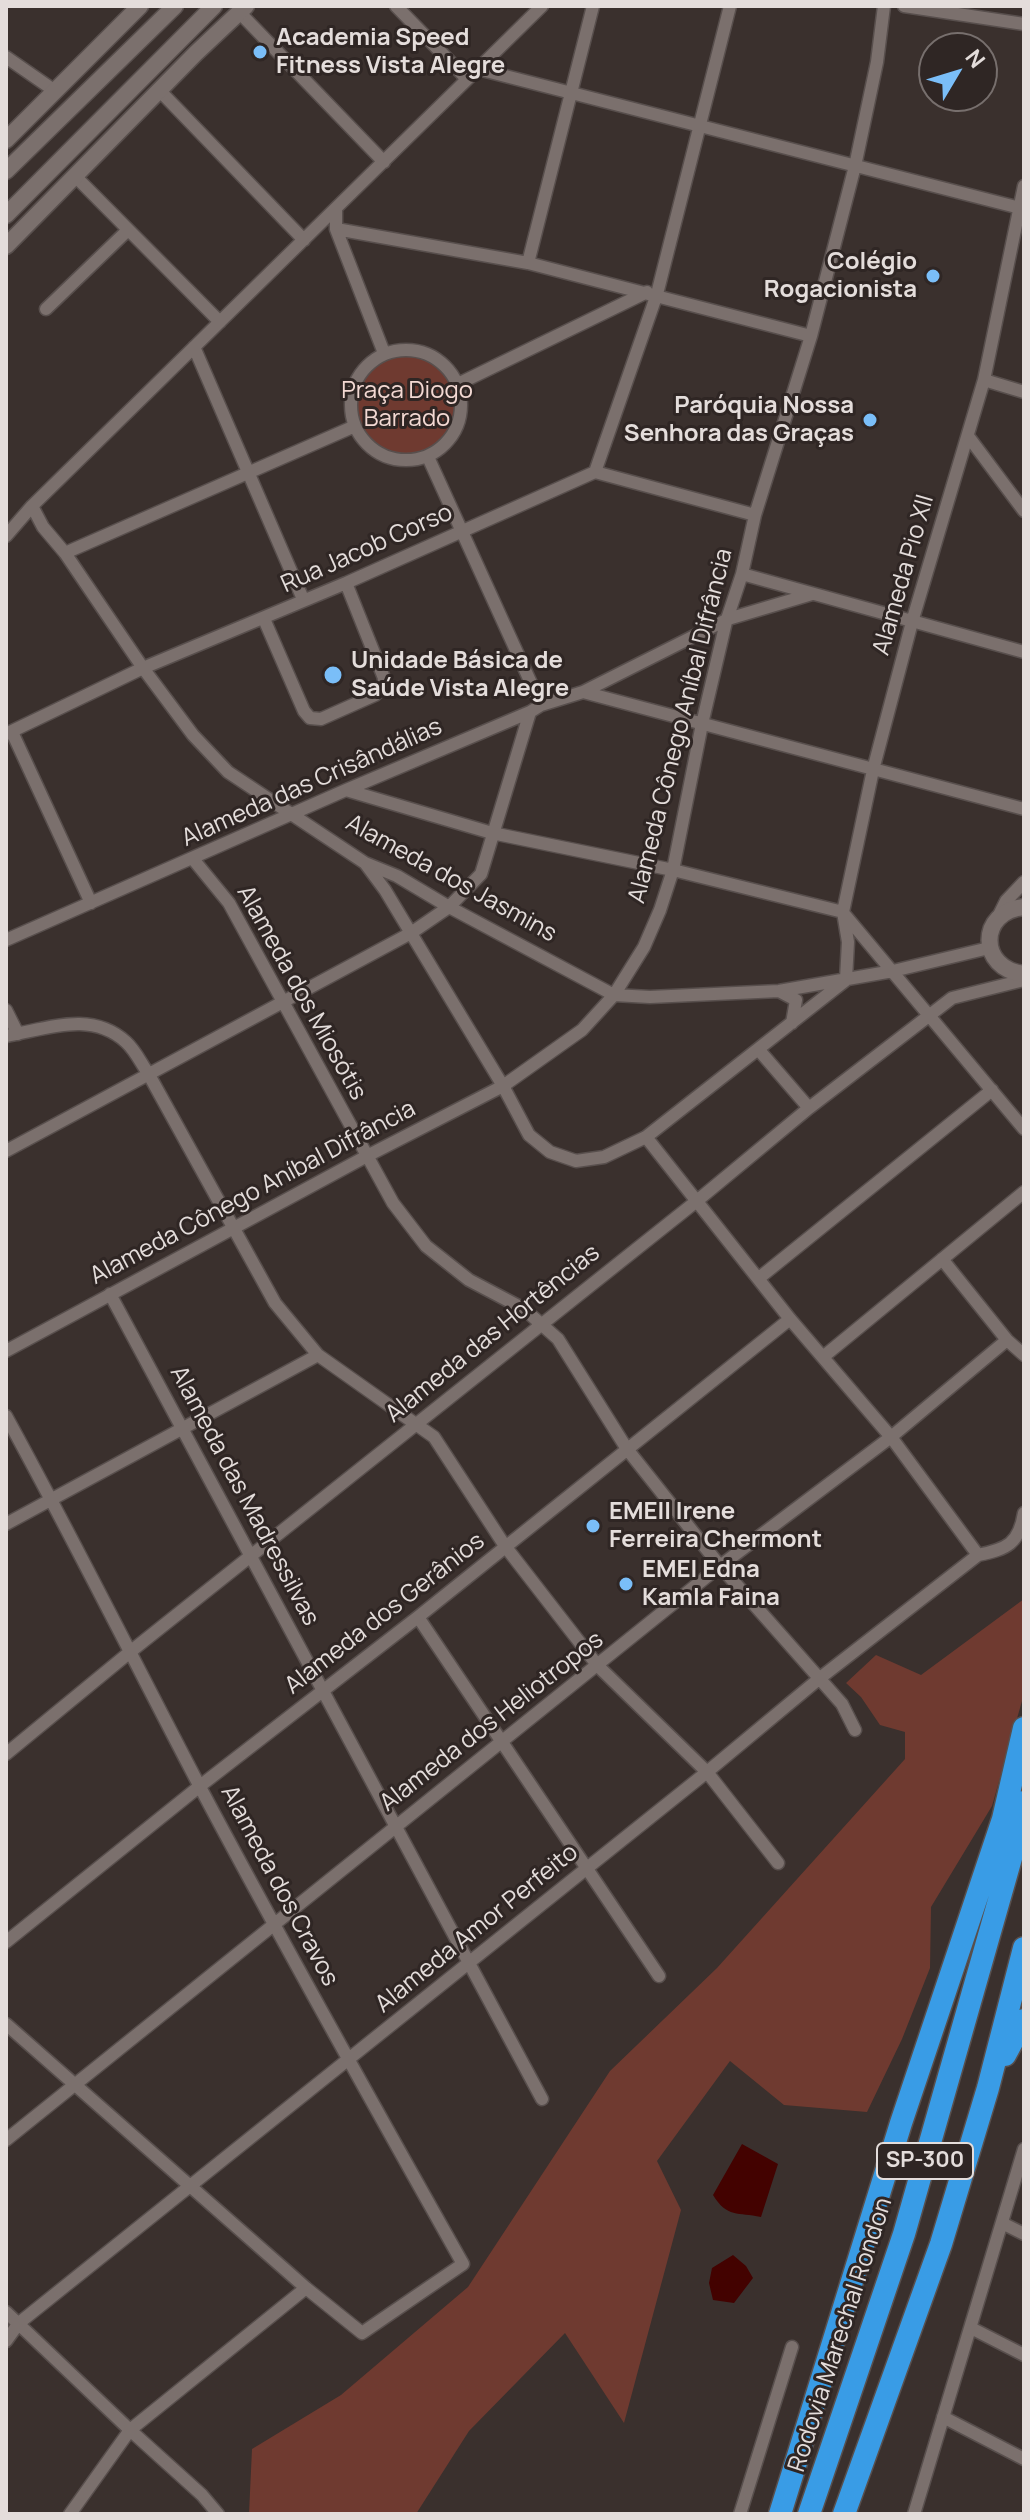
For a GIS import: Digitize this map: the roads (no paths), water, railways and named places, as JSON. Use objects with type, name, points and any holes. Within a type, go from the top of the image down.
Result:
[{"type":"highway","points":[[780,2514],[901,2123],[1003,1819],[1024,1728]]},
{"type":"highway","name":"Rodovia Marechal Rondon","points":[[809,2514],[904,2234],[1017,1837],[1024,1802]]},
{"type":"highway","name":"SP-300","points":[[844,2514],[941,2244],[988,2088],[1024,1948]]},
{"type":"highway","name":"SP-300","points":[[988,2088],[1024,2020]]},
{"type":"main road","points":[[6,140],[140,6]]},
{"type":"main road","points":[[6,171],[175,6]]},
{"type":"main road","points":[[6,215],[214,6]]},
{"type":"main road","points":[[6,246],[243,9]]},
{"type":"main road","points":[[134,45],[139,64],[152,69]]},
{"type":"main road","points":[[104,74],[112,73],[123,80],[124,96]]},
{"type":"main road","points":[[31,223],[66,155]]},
{"type":"main road","points":[[1024,907],[998,917],[990,931],[989,948],[998,963],[1024,977]]},
{"type":"street","points":[[396,6],[467,79]]},
{"type":"street","points":[[6,536],[32,506],[542,6]]},
{"type":"street","points":[[528,263],[593,6]]},
{"type":"street","points":[[730,6],[700,126],[652,293],[595,472],[755,515]]},
{"type":"street","name":"Alameda Cônego Aníbal Difrância","points":[[6,1351],[503,1086],[582,1030],[614,995],[644,947],[673,870],[702,724],[728,619],[755,515],[811,336],[855,166],[877,62],[884,6]]},
{"type":"street","points":[[904,6],[1024,24]]},
{"type":"street","points":[[243,9],[384,162]]},
{"type":"street","points":[[6,57],[55,91]]},
{"type":"street","points":[[478,69],[1022,209]]},
{"type":"street","points":[[160,91],[304,240]]},
{"type":"street","points":[[75,176],[220,322]]},
{"type":"street","name":"Alameda Pio XII","points":[[846,979],[848,942],[843,912],[873,770],[912,622],[984,380],[1022,209],[1024,186]]},
{"type":"street","points":[[336,208],[336,229],[384,353]]},
{"type":"street","points":[[336,229],[528,263],[811,336]]},
{"type":"street","points":[[46,309],[128,230]]},
{"type":"street","points":[[458,384],[652,293]]},
{"type":"street","points":[[194,347],[303,599]]},
{"type":"street","points":[[401,349],[435,357],[458,384],[462,401],[461,418],[454,434],[428,457],[411,461],[394,459],[377,452],[364,441],[355,426],[351,409],[355,384],[370,363],[384,353],[401,349]]},
{"type":"street","points":[[984,380],[1024,392]]},
{"type":"street","points":[[65,553],[355,426]]},
{"type":"street","points":[[968,436],[1024,511]]},
{"type":"street","points":[[6,1151],[411,933],[449,907],[481,874],[535,708],[428,457]]},
{"type":"street","name":"Rua Jacob Corso","points":[[9,733],[143,668],[264,619],[303,599],[346,583],[595,472]]},
{"type":"street","name":"Alameda dos Jasmins","points":[[32,506],[43,527],[65,553],[143,668],[193,735],[228,772],[365,863],[397,876],[614,995],[650,997],[779,991],[893,971],[989,948]]},
{"type":"street","points":[[742,574],[1024,652]]},
{"type":"street","points":[[264,619],[304,711],[310,718],[321,719],[375,695],[383,687],[384,678],[346,583]]},
{"type":"street","name":"Alameda das Crisândálias","points":[[6,940],[535,708],[583,692],[728,619],[812,594]]},
{"type":"street","points":[[583,692],[1024,809]]},
{"type":"street","points":[[9,733],[91,903]]},
{"type":"street","points":[[346,790],[492,833],[673,870],[843,912],[1024,1129]]},
{"type":"street","name":"Alameda dos Miosótis","points":[[193,859],[229,903],[393,1203],[426,1246],[469,1280],[524,1309],[558,1339],[627,1449],[720,1566],[842,1704],[855,1730]]},
{"type":"street","points":[[365,863],[411,933],[529,1135],[550,1152],[576,1161],[604,1157],[646,1137],[846,979]]},
{"type":"street","points":[[385,890],[397,876]]},
{"type":"street","points":[[998,917],[1006,901],[1024,882]]},
{"type":"street","name":"Alameda das Hortências","points":[[6,1754],[809,1108],[952,998],[1024,977]]},
{"type":"street","points":[[779,991],[796,1000],[792,1023]]},
{"type":"street","points":[[6,1010],[12,1035],[76,1022],[107,1028],[128,1044],[148,1073],[275,1303],[318,1355],[434,1437],[505,1546],[598,1666],[707,1772],[778,1863]]},
{"type":"street","points":[[758,1049],[809,1108]]},
{"type":"street","points":[[759,1278],[992,1090]]},
{"type":"street","points":[[646,1137],[790,1319],[891,1437],[978,1555]]},
{"type":"street","points":[[823,1357],[1024,1192]]},
{"type":"street","points":[[942,1259],[1007,1340],[1024,1355]]},
{"type":"street","name":"Alameda das Madressilvas","points":[[110,1294],[542,2099]]},
{"type":"street","name":"Alameda dos Gerânios","points":[[6,1942],[790,1319]]},
{"type":"street","name":"Alameda dos Heliotropos","points":[[6,2140],[720,1566],[891,1437],[1007,1340]]},
{"type":"street","points":[[6,1524],[318,1355]]},
{"type":"street","name":"Alameda dos Cravos","points":[[6,1416],[348,2061],[463,2264],[362,2333],[306,2288]]},
{"type":"street","name":"Alameda Amor Perfeito","points":[[6,2341],[19,2323],[191,2188],[820,1678],[978,1555],[1004,1550],[1015,1539],[1024,1513]]},
{"type":"street","points":[[418,1617],[659,1976]]},
{"type":"street","points":[[6,2024],[306,2288],[130,2430],[70,2514]]},
{"type":"street","points":[[918,2513],[943,2417],[1024,2149]]},
{"type":"street","points":[[1002,2223],[1024,2234]]},
{"type":"street","points":[[6,2312],[202,2495],[218,2514]]},
{"type":"street","points":[[971,2328],[1024,2355]]},
{"type":"street","points":[[740,2514],[792,2347]]},
{"type":"street","points":[[943,2417],[1024,2459]]},
{"type":"place","name":"Academia Speed Fitness Vista Alegre","points":[[260,52]]},
{"type":"place","name":"Colégio Rogacionista","points":[[933,276]]},
{"type":"place","name":"Paróquia Nossa Senhora das Graças","points":[[870,420]]},
{"type":"place","name":"Unidade Básica de Saúde Vista Alegre","points":[[333,675]]},
{"type":"place","name":"EMEII Irene Ferreira Chermont","points":[[593,1526]]},
{"type":"place","name":"EMEI Edna Kamla Faina","points":[[626,1584]]},
{"type":"park label","name":"Praça Diogo Barrado","points":[[407,405]]}]
